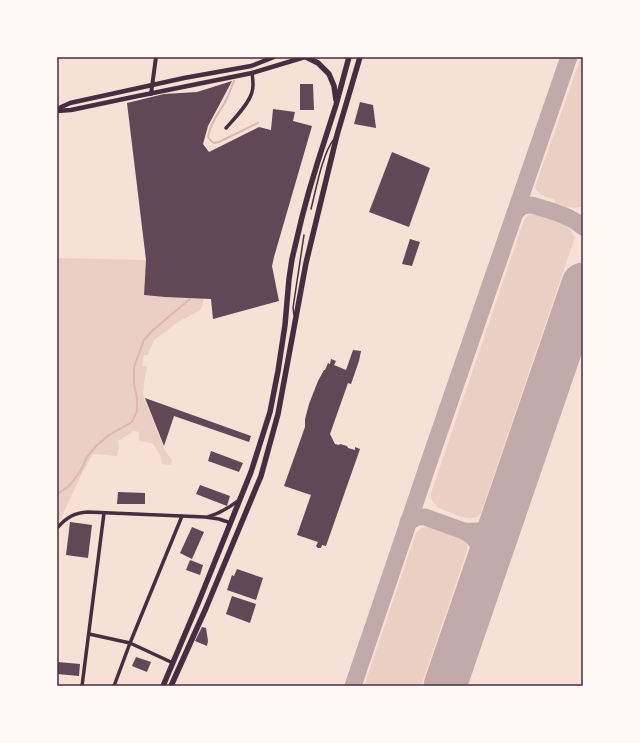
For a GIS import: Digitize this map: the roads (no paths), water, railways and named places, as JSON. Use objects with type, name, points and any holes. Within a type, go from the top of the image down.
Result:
[{"type":"main road","points":[[57,110],[70,103],[184,78],[250,66],[274,57]]},
{"type":"main road","points":[[57,110],[71,110],[133,96],[151,94],[252,73],[306,57],[318,63],[329,74],[334,86],[336,105]]},
{"type":"main road","points":[[163,686],[251,472],[270,412],[285,325],[292,260],[302,217],[349,57]]},
{"type":"main road","points":[[172,686],[261,476],[278,414],[306,262],[337,135],[360,57]]},
{"type":"street","points":[[151,94],[156,57]]},
{"type":"street","points":[[226,128],[246,104],[252,93],[254,82],[252,73]]},
{"type":"street","points":[[205,517],[218,514],[230,507],[241,497]]},
{"type":"street","points":[[57,528],[67,518],[75,514],[88,512],[205,517],[231,523]]},
{"type":"street","points":[[82,686],[104,513]]},
{"type":"street","points":[[114,686],[130,642],[182,516]]},
{"type":"street","points":[[89,634],[130,642],[173,663]]},
{"type":"lane","points":[[311,209],[323,160],[330,144],[337,135]]},
{"type":"lane","points":[[294,327],[293,308],[304,235]]},
{"type":"waterway","points":[[234,81],[213,123],[208,137],[214,143],[219,142],[258,123]]},
{"type":"waterway","points":[[57,496],[69,486],[80,472],[87,457],[96,446],[109,435],[132,422],[137,411],[134,367],[144,340],[153,330],[190,299]]}]
